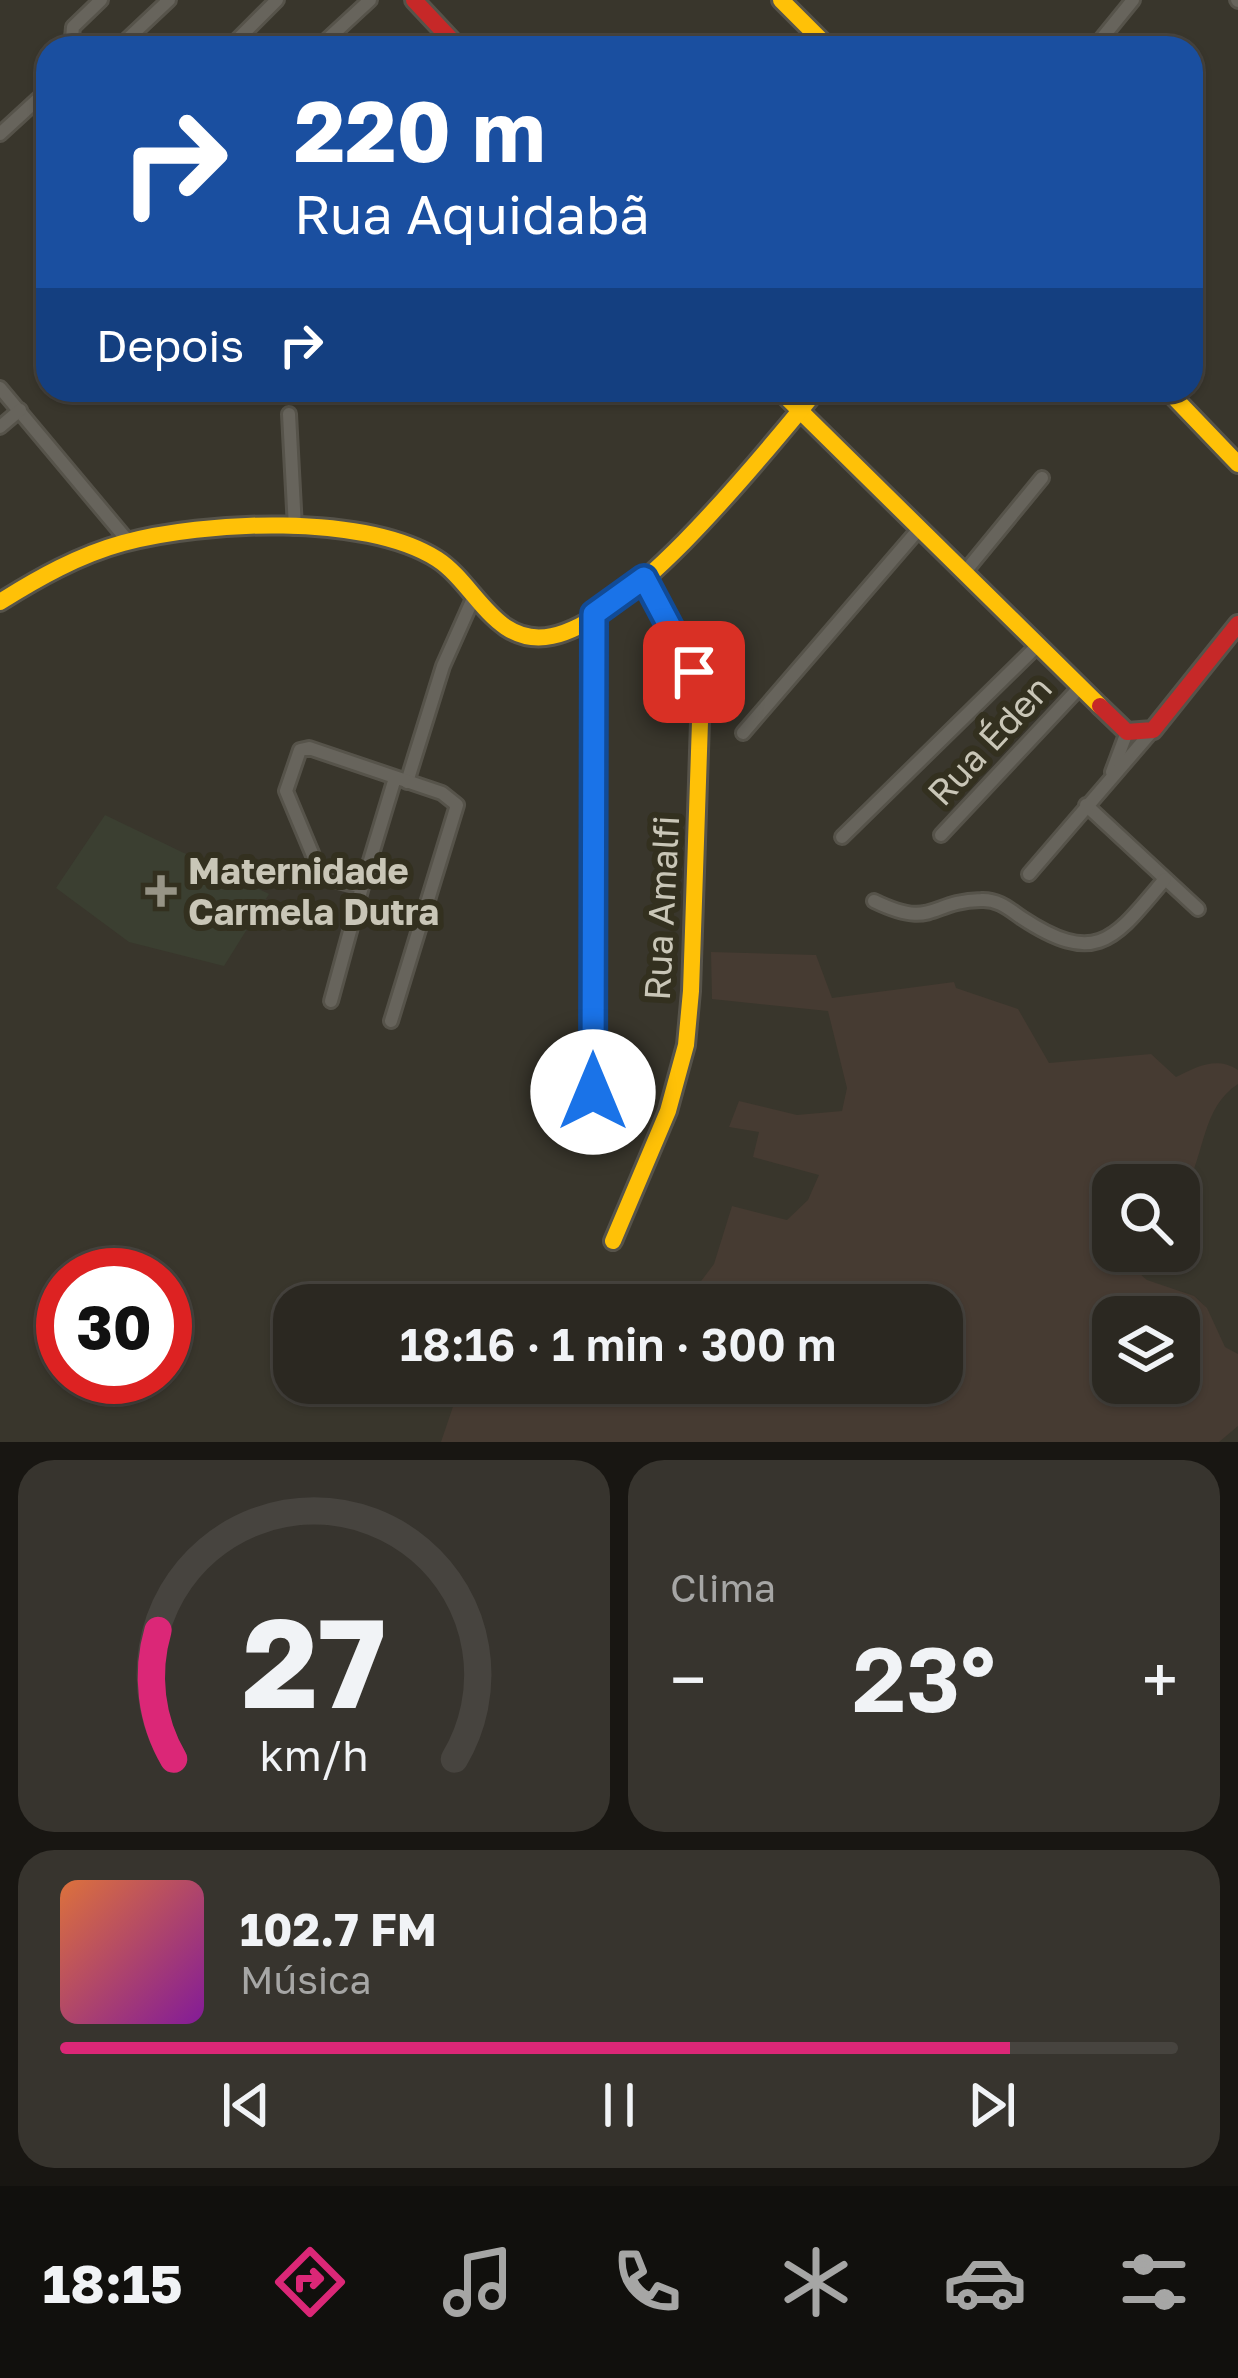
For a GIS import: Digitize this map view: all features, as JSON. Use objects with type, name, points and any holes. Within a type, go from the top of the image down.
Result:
[{"type":"street","points":[[72,36],[73,27],[101,0]]},
{"type":"street","points":[[131,36],[169,0]]},
{"type":"street","points":[[241,36],[278,0]]},
{"type":"street","points":[[331,36],[370,0]]},
{"type":"street","points":[[414,0],[447,36]]},
{"type":"street","points":[[781,0],[818,36]]},
{"type":"street","points":[[1103,36],[1128,1]]},
{"type":"street","points":[[0,134],[36,101]]},
{"type":"street","points":[[0,388],[128,542]]},
{"type":"street","points":[[789,402],[1127,732],[1153,730]]},
{"type":"street","points":[[0,602],[68,564],[128,542],[295,528],[416,549],[454,574],[472,601],[528,636],[563,634],[644,578],[807,402]]},
{"type":"street","points":[[1179,402],[1238,464]]},
{"type":"street","points":[[0,427],[20,410]]},
{"type":"street","points":[[289,415],[295,528]]},
{"type":"street","points":[[964,573],[1042,478]]},
{"type":"street","points":[[743,733],[919,529]]},
{"type":"street","name":"Rua Amalfi","points":[[613,1241],[668,1111],[686,1045],[691,992],[701,692],[644,578]]},
{"type":"street","points":[[331,1001],[362,887],[443,666],[472,601]]},
{"type":"street","points":[[593,1092],[594,614]]},
{"type":"street","points":[[1029,874],[1238,625]]},
{"type":"street","points":[[842,837],[1038,644]]},
{"type":"street","name":"Rua Éden","points":[[941,835],[1080,687]]},
{"type":"street","points":[[1109,778],[1127,732]]},
{"type":"street","points":[[362,887],[330,882],[317,870],[286,801],[289,778],[304,748],[449,796],[457,810],[391,1021]]},
{"type":"street","points":[[1086,806],[1198,909]]},
{"type":"street","points":[[874,901],[920,917],[979,900],[997,902],[1060,940],[1094,946],[1120,932],[1165,879]]},
{"type":"shaded area","name":"Maternidade Carmela Dutra","points":[[105,815],[269,894],[224,966],[129,942],[56,888]]},
{"type":"shaded area","points":[[711,952],[816,955],[832,998],[954,982],[956,988],[1018,1009],[1049,1063],[1151,1054],[1176,1077],[1214,1063],[1238,1070],[1238,1084],[1217,1105],[1195,1164],[1092,1164],[1092,1272],[1138,1272],[1147,1280],[1194,1296],[1092,1296],[1092,1404],[1200,1404],[1200,1302],[1225,1347],[1238,1354],[1238,1426],[1219,1442],[441,1442],[454,1404],[963,1404],[963,1284],[699,1284],[714,1264],[732,1206],[787,1220],[808,1200],[819,1175],[753,1157],[759,1132],[729,1127],[739,1101],[797,1115],[842,1111],[847,1088],[828,1011],[712,999]]},
{"type":"traffic: slow","points":[[781,0],[817,36]]},
{"type":"traffic: slow","points":[[791,402],[1100,706]]},
{"type":"traffic: slow","points":[[0,602],[91,554],[157,535],[239,526],[327,528],[406,544],[451,570],[515,633],[552,636],[620,600],[657,568],[731,492],[807,402]]},
{"type":"traffic: slow","points":[[1179,402],[1238,464]]},
{"type":"traffic: slow","points":[[613,1241],[668,1111],[686,1045],[691,991],[701,692],[644,578]]},
{"type":"traffic: jam","points":[[414,0],[448,36]]},
{"type":"traffic: jam","points":[[1100,706],[1127,732],[1153,730],[1238,624]]},
{"type":"place","name":"Maternidade Carmela Dutra","points":[[161,891]]},
{"type":"route","points":[[593,1092],[594,614],[644,578],[694,672]]}]
